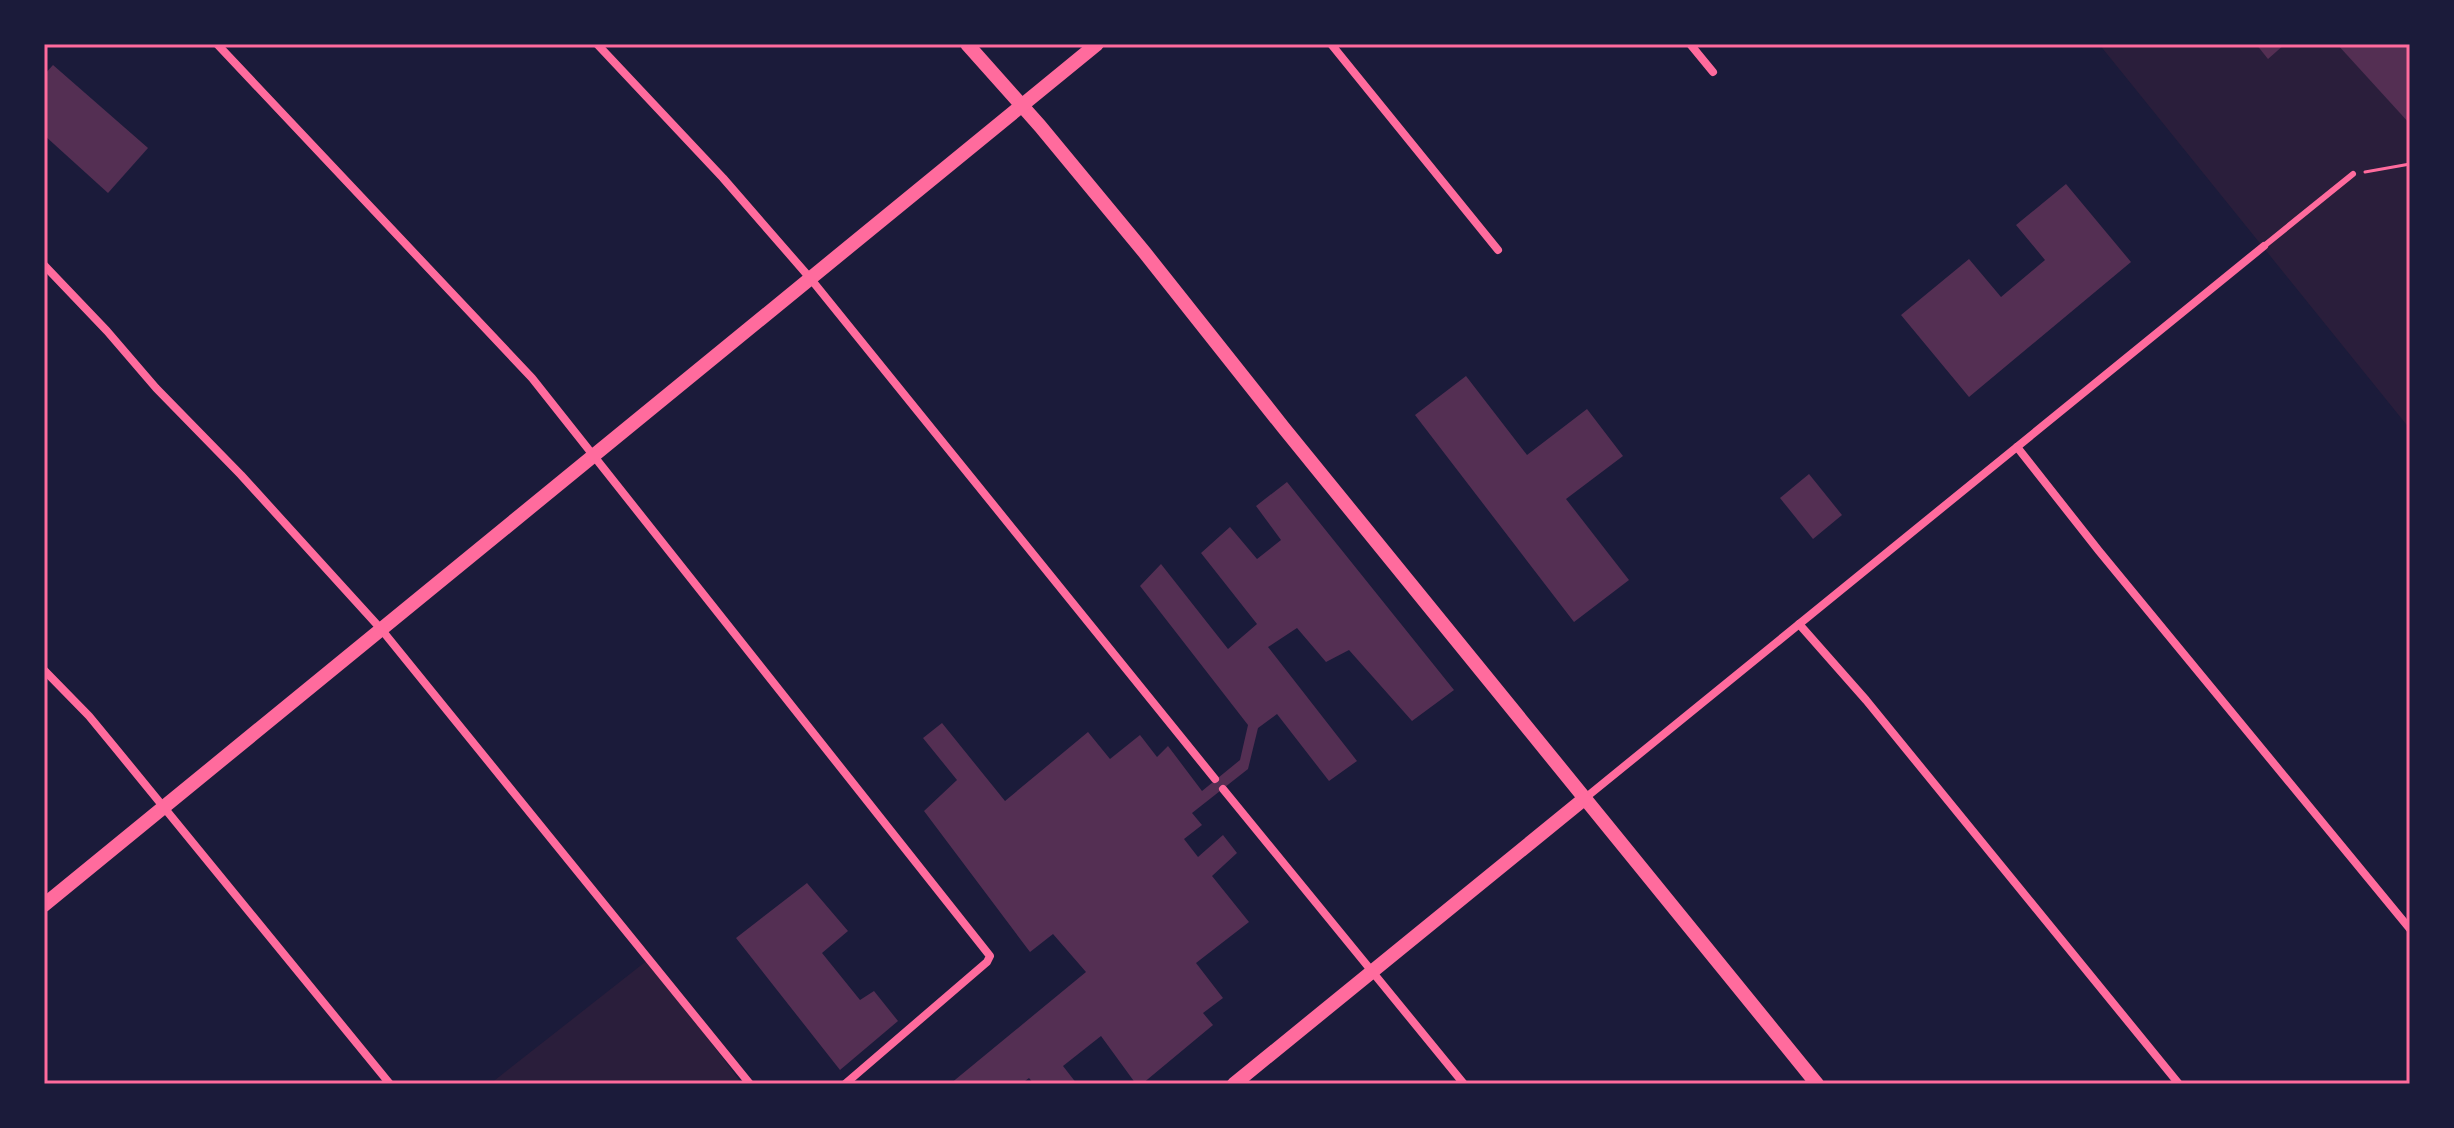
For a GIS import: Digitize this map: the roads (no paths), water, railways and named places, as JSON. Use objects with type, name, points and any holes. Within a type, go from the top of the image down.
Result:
[{"type":"street","points":[[217,44],[532,378],[990,956],[987,962],[845,1084]]},
{"type":"street","points":[[597,44],[723,178],[810,278],[1215,779]]},
{"type":"street","points":[[967,44],[1135,241],[1817,1084]]},
{"type":"street","points":[[44,905],[1097,44]]},
{"type":"street","points":[[1331,44],[1498,250]]},
{"type":"street","points":[[1690,44],[1713,72]]},
{"type":"street","points":[[1234,1084],[2264,246]]},
{"type":"street","points":[[44,265],[381,629],[750,1084]]},
{"type":"street","points":[[2017,447],[2410,929]]},
{"type":"street","points":[[1799,624],[1866,700],[2179,1084]]},
{"type":"street","points":[[44,670],[89,716],[390,1084]]},
{"type":"street","points":[[1223,789],[1464,1084]]},
{"type":"lane","points":[[2264,246],[2353,174]]}]
